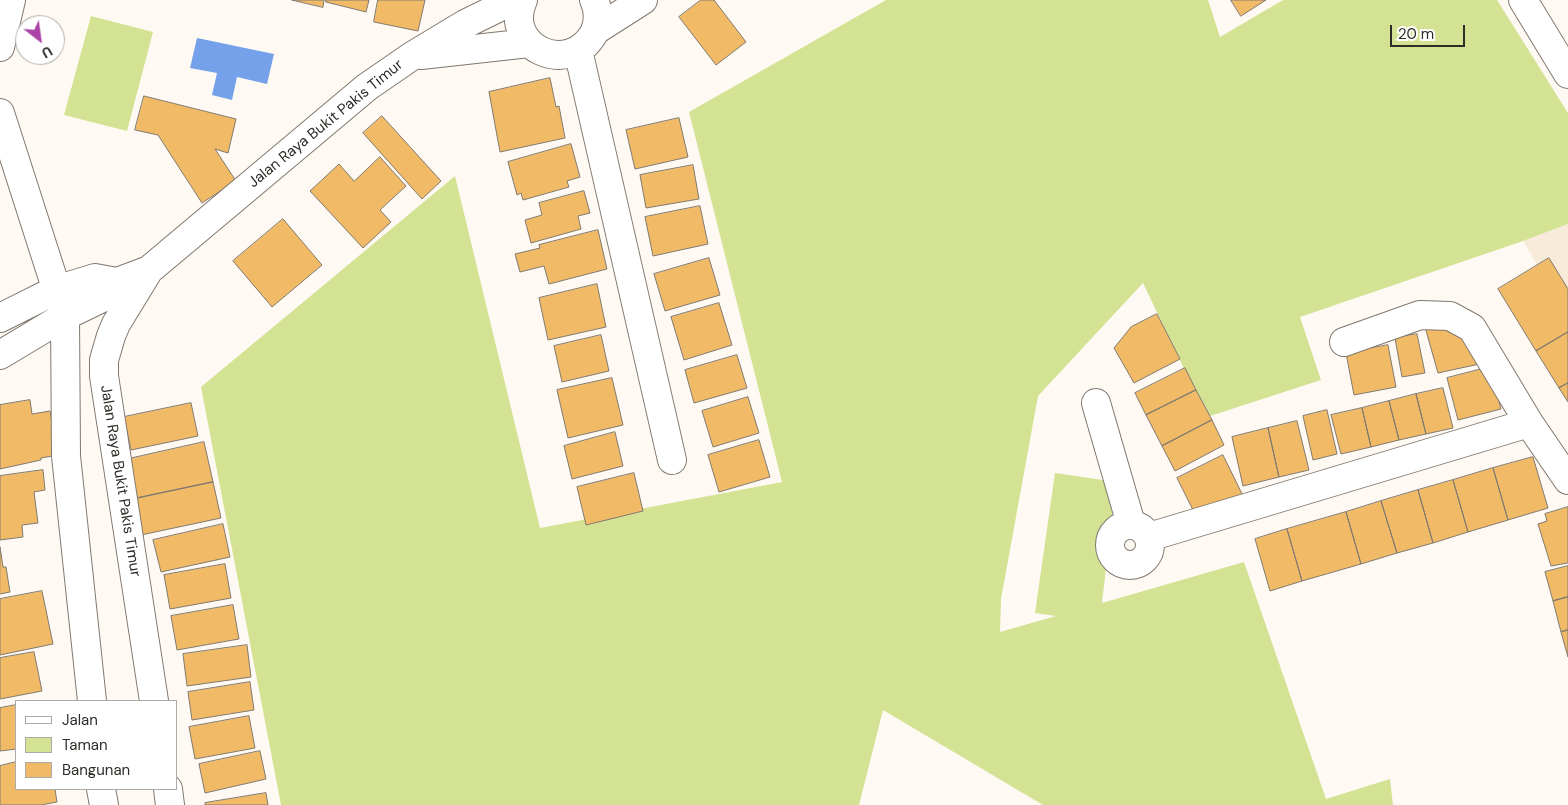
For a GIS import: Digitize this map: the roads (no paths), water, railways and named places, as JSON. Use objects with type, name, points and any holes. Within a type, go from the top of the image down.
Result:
[{"type":"street","points":[[0,47],[11,0]]},
{"type":"street","name":"Jalan Raya Bukit Pakis Timur","points":[[154,700],[104,376],[104,360],[116,324],[149,270],[368,87],[412,56],[465,24],[514,0]]},
{"type":"street","points":[[523,0],[520,6],[519,19],[522,32],[529,43],[539,51],[552,55],[566,55],[578,50],[589,42],[596,30],[598,16],[594,0]]},
{"type":"street","points":[[596,30],[643,0]]},
{"type":"street","points":[[1523,0],[1568,74]]},
{"type":"street","name":"Jalan Raya Bukit Pakis Timur","points":[[412,56],[529,43]]},
{"type":"street","points":[[578,50],[672,460]]},
{"type":"street","points":[[0,112],[65,316],[66,456],[92,700]]},
{"type":"street","name":"Jalan Raya Bukit Pakis Timur","points":[[0,355],[65,316],[100,299],[117,282],[149,270]]},
{"type":"street","name":"Jalan Raya Bukit Pakis Timur","points":[[0,318],[56,290],[95,278],[117,282]]},
{"type":"street","points":[[1344,342],[1420,315],[1450,316],[1472,328],[1529,423],[1568,480]]},
{"type":"street","points":[[1096,403],[1140,531],[1529,423]]},
{"type":"street","points":[[101,790],[104,805]]},
{"type":"street","points":[[168,790],[170,805]]},
{"type":"water","points":[[197,38],[274,54],[267,84],[237,77],[232,100],[212,95],[217,73],[190,68]]}]
